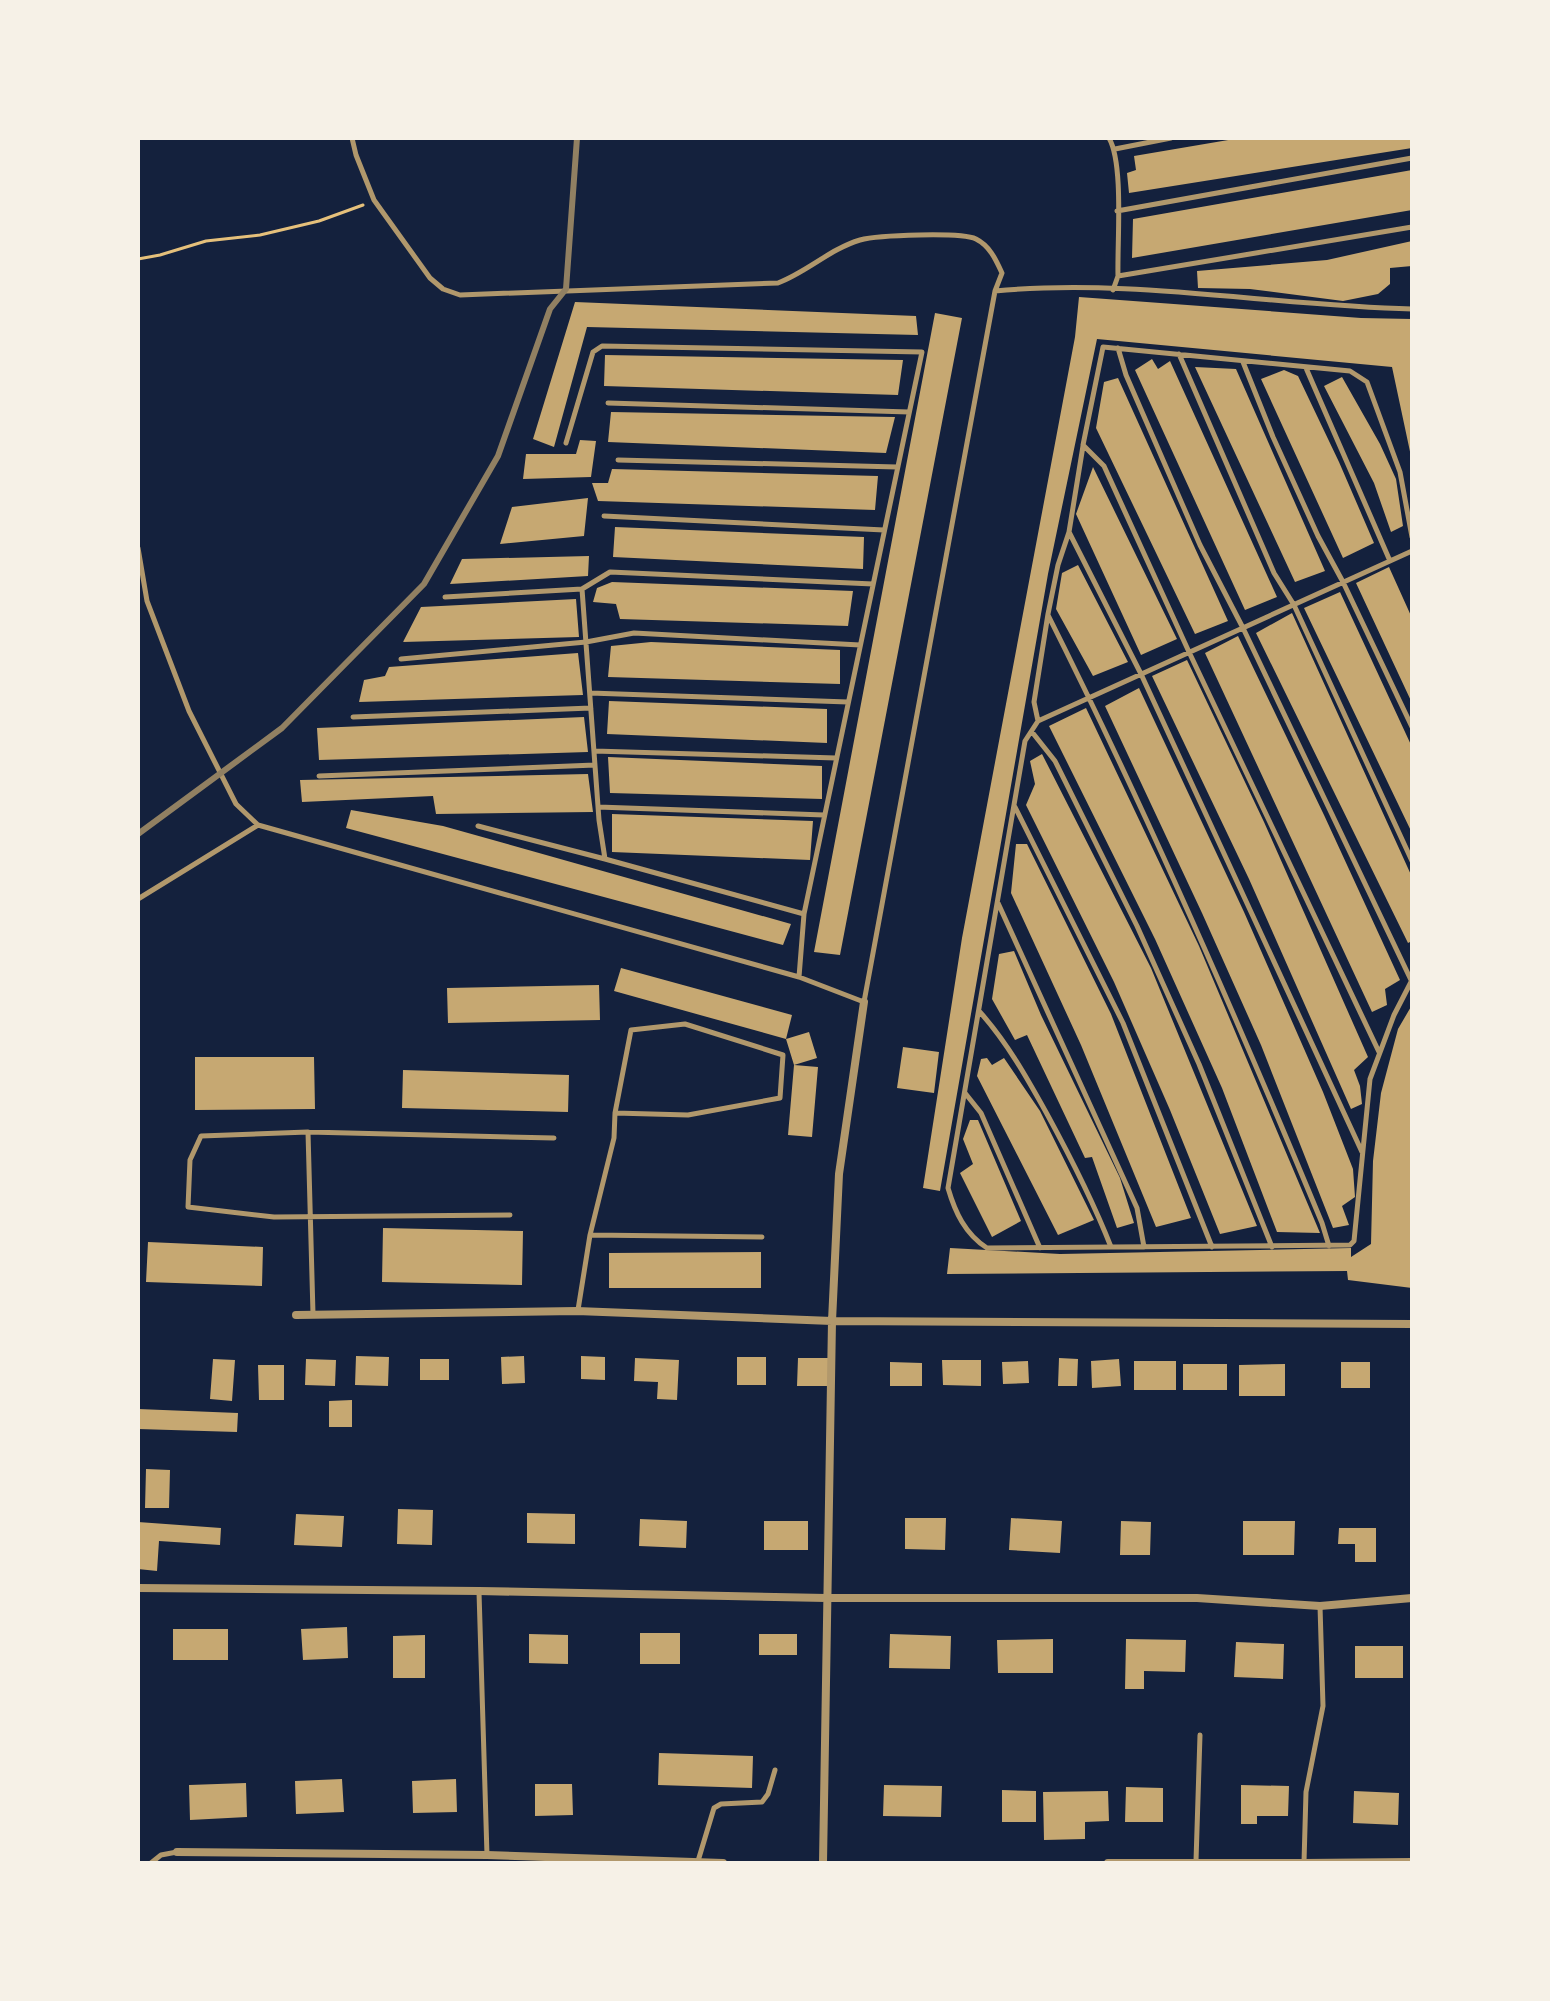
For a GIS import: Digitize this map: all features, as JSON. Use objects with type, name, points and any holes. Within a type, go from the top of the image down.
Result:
[{"type":"street","points":[[823,1863],[832,1321],[839,1174],[864,1002]]},
{"type":"street","points":[[296,1315],[577,1311],[832,1321],[1412,1324]]},
{"type":"street","points":[[138,1588],[826,1598],[1197,1598],[1320,1606],[1412,1598]]},
{"type":"street","points":[[177,1852],[487,1855],[723,1863]]},
{"type":"street","points":[[1108,1863],[1412,1862]]},
{"type":"lane","points":[[138,548],[147,601],[189,711],[236,804],[258,825],[799,977],[864,1002],[995,291],[1002,273],[993,252],[975,238],[887,236],[860,240],[834,251],[778,283],[460,295],[443,289],[430,278],[374,200],[352,138]]},
{"type":"lane","points":[[1109,138],[1115,149],[1117,211],[1118,276],[1113,290]]},
{"type":"lane","points":[[1115,149],[1168,138]]},
{"type":"lane","points":[[1117,211],[1412,158]]},
{"type":"lane","points":[[1118,276],[1412,227]]},
{"type":"lane","points":[[995,291],[1038,287],[1176,292],[1338,308],[1412,309]]},
{"type":"lane","points":[[566,443],[593,352],[602,346],[922,352],[804,914],[799,977]]},
{"type":"lane","points":[[1038,721],[1034,702],[1048,614],[1058,565],[1069,532],[1103,347],[1350,371],[1367,382],[1400,472],[1412,537]]},
{"type":"lane","points":[[1118,348],[1126,375],[1200,545],[1243,628],[1412,980],[1394,1015],[1370,1079],[1353,1244],[987,1248],[977,1241],[956,1215],[948,1188],[1025,741],[1038,721],[1090,698],[1189,652],[1243,628],[1294,605],[1412,551]]},
{"type":"lane","points":[[1179,354],[1274,573],[1294,605],[1412,861]]},
{"type":"lane","points":[[1243,361],[1318,536],[1412,727]]},
{"type":"lane","points":[[1306,367],[1390,561]]},
{"type":"lane","points":[[608,403],[909,412]]},
{"type":"lane","points":[[1083,445],[1104,466],[1380,1053]]},
{"type":"lane","points":[[618,460],[897,467]]},
{"type":"lane","points":[[604,516],[884,530]]},
{"type":"lane","points":[[1069,532],[1141,674],[1362,1153]]},
{"type":"lane","points":[[445,597],[582,589],[610,572],[873,584]]},
{"type":"lane","points":[[582,589],[598,807],[605,859]]},
{"type":"lane","points":[[1048,614],[1211,958],[1329,1246]]},
{"type":"lane","points":[[401,659],[586,642],[634,633],[860,645]]},
{"type":"lane","points":[[590,693],[848,702]]},
{"type":"lane","points":[[353,717],[591,708]]},
{"type":"lane","points":[[1032,732],[1055,761],[1137,926],[1199,1064],[1272,1247]]},
{"type":"lane","points":[[594,751],[836,758]]},
{"type":"lane","points":[[319,776],[595,765]]},
{"type":"lane","points":[[1014,806],[1123,1023],[1212,1247]]},
{"type":"lane","points":[[598,807],[824,815]]},
{"type":"lane","points":[[138,899],[258,825]]},
{"type":"lane","points":[[478,826],[804,914]]},
{"type":"lane","points":[[998,902],[1137,1208],[1144,1247]]},
{"type":"lane","points":[[979,1011],[994,1027],[1029,1081],[1090,1193],[1111,1247]]},
{"type":"lane","points":[[577,1311],[590,1235],[614,1138],[615,1113],[631,1030],[685,1024],[783,1055],[780,1098],[688,1115],[615,1113]]},
{"type":"lane","points":[[964,1092],[981,1113],[1040,1248]]},
{"type":"lane","points":[[308,1132],[313,1315]]},
{"type":"lane","points":[[510,1215],[274,1217],[188,1207],[190,1160],[201,1136],[308,1132],[554,1138]]},
{"type":"lane","points":[[590,1235],[762,1237]]},
{"type":"lane","points":[[479,1591],[487,1855]]},
{"type":"lane","points":[[1304,1863],[1306,1792],[1323,1706],[1320,1606]]},
{"type":"lane","points":[[1196,1861],[1200,1735]]},
{"type":"lane","points":[[698,1861],[714,1808],[721,1804],[762,1802],[768,1794],[775,1770]]},
{"type":"lane","points":[[151,1863],[161,1855],[177,1852]]},
{"type":"path","points":[[138,259],[206,241],[260,235],[319,221],[374,200]]},
{"type":"building","points":[[1240,138],[1412,138],[1412,148],[1129,193],[1127,173],[1136,170],[1134,156]]},
{"type":"building","points":[[1412,170],[1412,210],[1132,258],[1133,219]]},
{"type":"building","points":[[1412,241],[1412,266],[1390,268],[1390,284],[1378,294],[1343,301],[1250,289],[1198,288],[1197,271],[1327,260]]},
{"type":"building","points":[[1079,297],[1412,319],[1412,461],[1392,367],[1097,339],[1048,574],[940,1191],[923,1188],[962,938],[1075,337]]},
{"type":"building","points":[[575,302],[916,316],[918,335],[587,327],[554,447],[533,439]]},
{"type":"building","points":[[935,313],[962,318],[840,955],[814,952]]},
{"type":"building","points":[[605,355],[903,360],[898,395],[604,386]]},
{"type":"building","points":[[1152,359],[1158,369],[1170,361],[1277,597],[1245,610],[1135,370]]},
{"type":"building","points":[[1195,367],[1236,369],[1325,571],[1295,582]]},
{"type":"building","points":[[1284,370],[1298,376],[1374,543],[1343,558],[1261,379]]},
{"type":"building","points":[[1342,377],[1396,479],[1403,526],[1391,532],[1374,483],[1324,386]]},
{"type":"building","points":[[1118,378],[1228,621],[1195,634],[1096,428],[1104,382]]},
{"type":"building","points":[[611,412],[895,417],[886,453],[608,442]]},
{"type":"building","points":[[580,440],[596,441],[591,477],[523,479],[526,454],[576,454]]},
{"type":"building","points":[[1093,467],[1177,639],[1141,655],[1076,514]]},
{"type":"building","points":[[612,469],[878,476],[875,510],[598,501],[592,483],[608,483]]},
{"type":"building","points":[[588,498],[584,536],[500,544],[512,507]]},
{"type":"building","points":[[615,527],[864,537],[863,569],[613,557]]},
{"type":"building","points":[[589,556],[588,576],[450,584],[462,559]]},
{"type":"building","points":[[1078,565],[1128,662],[1093,676],[1056,609],[1062,573]]},
{"type":"building","points":[[1389,567],[1412,618],[1412,703],[1356,583]]},
{"type":"building","points":[[612,582],[853,591],[848,626],[620,619],[616,604],[593,602],[597,588]]},
{"type":"building","points":[[1340,592],[1412,747],[1412,833],[1304,608]]},
{"type":"building","points":[[576,599],[579,637],[403,642],[421,607]]},
{"type":"building","points":[[1292,613],[1412,877],[1412,941],[1408,943],[1256,633]]},
{"type":"building","points":[[1238,636],[1400,980],[1385,989],[1387,1005],[1372,1012],[1205,653]]},
{"type":"building","points":[[651,642],[840,650],[840,684],[608,677],[611,646]]},
{"type":"building","points":[[578,653],[583,695],[359,702],[364,680],[385,676],[389,667]]},
{"type":"building","points":[[1187,660],[1264,822],[1368,1057],[1354,1070],[1362,1104],[1351,1109],[1249,879],[1152,676]]},
{"type":"building","points":[[1139,688],[1244,912],[1323,1092],[1353,1169],[1355,1197],[1342,1206],[1349,1225],[1333,1228],[1261,1045],[1105,706]]},
{"type":"building","points":[[609,701],[827,709],[827,743],[607,734]]},
{"type":"building","points":[[1086,708],[1199,946],[1320,1233],[1277,1232],[1222,1088],[1155,939],[1049,726]]},
{"type":"building","points":[[584,717],[588,752],[319,760],[317,728]]},
{"type":"building","points":[[1042,754],[1151,968],[1257,1226],[1220,1234],[1114,982],[1026,805],[1035,784],[1030,761]]},
{"type":"building","points":[[608,757],[822,766],[822,799],[610,793]]},
{"type":"building","points":[[588,774],[593,812],[436,814],[433,796],[302,802],[300,780]]},
{"type":"building","points":[[351,810],[443,826],[791,924],[783,945],[346,828]]},
{"type":"building","points":[[612,814],[813,821],[810,860],[612,852]]},
{"type":"building","points":[[1016,844],[1027,844],[1111,1014],[1191,1218],[1156,1227],[1081,1045],[1011,893]]},
{"type":"building","points":[[1014,951],[1041,1015],[1120,1178],[1134,1223],[1117,1228],[1092,1157],[1085,1158],[1027,1035],[1015,1040],[992,999],[999,954]]},
{"type":"building","points":[[621,968],[792,1015],[786,1039],[614,991]]},
{"type":"building","points":[[599,985],[600,1020],[448,1023],[447,988]]},
{"type":"building","points":[[1412,1005],[1412,1288],[1348,1280],[1347,1271],[947,1274],[950,1248],[1060,1254],[1351,1248],[1351,1257],[1371,1244],[1373,1161],[1381,1093],[1398,1029]]},
{"type":"building","points":[[809,1032],[817,1058],[794,1065],[786,1039]]},
{"type":"building","points":[[903,1047],[939,1052],[934,1093],[897,1088]]},
{"type":"building","points":[[195,1057],[314,1057],[315,1109],[195,1110]]},
{"type":"building","points":[[987,1058],[992,1065],[1004,1058],[1040,1111],[1094,1220],[1058,1235],[977,1076],[981,1059]]},
{"type":"building","points":[[794,1065],[818,1067],[812,1137],[788,1135]]},
{"type":"building","points":[[403,1070],[569,1075],[568,1112],[402,1108]]},
{"type":"building","points":[[970,1120],[978,1120],[1021,1221],[992,1237],[960,1173],[973,1164],[963,1139]]},
{"type":"building","points":[[383,1228],[523,1231],[522,1285],[382,1282]]},
{"type":"building","points":[[148,1242],[263,1247],[262,1286],[146,1282]]},
{"type":"building","points":[[761,1252],[761,1288],[609,1288],[609,1253]]},
{"type":"building","points":[[356,1356],[389,1357],[388,1386],[355,1385]]},
{"type":"building","points":[[524,1356],[525,1383],[502,1384],[501,1357]]},
{"type":"building","points":[[581,1356],[605,1357],[605,1380],[581,1379]]},
{"type":"building","points":[[737,1357],[766,1357],[766,1385],[737,1385]]},
{"type":"building","points":[[635,1358],[679,1360],[677,1400],[657,1399],[658,1382],[634,1381]]},
{"type":"building","points":[[798,1358],[833,1358],[833,1386],[797,1386]]},
{"type":"building","points":[[1059,1358],[1078,1359],[1077,1386],[1058,1386]]},
{"type":"building","points":[[213,1359],[235,1360],[232,1401],[210,1399]]},
{"type":"building","points":[[306,1359],[336,1360],[335,1386],[305,1385]]},
{"type":"building","points":[[420,1359],[449,1359],[449,1380],[420,1380]]},
{"type":"building","points":[[1119,1359],[1121,1386],[1092,1388],[1091,1361]]},
{"type":"building","points":[[942,1360],[981,1360],[981,1386],[943,1385]]},
{"type":"building","points":[[1028,1361],[1029,1383],[1003,1384],[1002,1362]]},
{"type":"building","points":[[1134,1361],[1176,1361],[1176,1390],[1134,1390]]},
{"type":"building","points":[[890,1362],[922,1363],[922,1386],[890,1386]]},
{"type":"building","points":[[1341,1362],[1370,1362],[1370,1388],[1341,1388]]},
{"type":"building","points":[[1183,1364],[1227,1364],[1227,1390],[1183,1390]]},
{"type":"building","points":[[1285,1364],[1285,1396],[1239,1396],[1239,1365]]},
{"type":"building","points":[[258,1365],[284,1365],[284,1400],[259,1400]]},
{"type":"building","points":[[352,1400],[352,1427],[329,1427],[329,1401]]},
{"type":"building","points":[[138,1409],[238,1413],[237,1432],[138,1429]]},
{"type":"building","points":[[146,1469],[170,1470],[169,1508],[145,1508]]},
{"type":"building","points":[[398,1509],[433,1510],[432,1545],[397,1544]]},
{"type":"building","points":[[527,1513],[575,1514],[575,1544],[527,1543]]},
{"type":"building","points":[[296,1514],[344,1516],[342,1547],[294,1545]]},
{"type":"building","points":[[905,1518],[946,1518],[945,1550],[905,1549]]},
{"type":"building","points":[[1011,1518],[1062,1521],[1060,1553],[1009,1550]]},
{"type":"building","points":[[640,1519],[687,1521],[686,1548],[639,1546]]},
{"type":"building","points":[[764,1521],[808,1521],[808,1550],[764,1550]]},
{"type":"building","points":[[1121,1521],[1151,1522],[1150,1555],[1120,1555]]},
{"type":"building","points":[[1243,1521],[1295,1521],[1294,1555],[1243,1555]]},
{"type":"building","points":[[138,1522],[221,1528],[220,1545],[159,1541],[157,1571],[138,1569]]},
{"type":"building","points":[[1339,1528],[1376,1528],[1376,1562],[1355,1562],[1355,1544],[1338,1544]]},
{"type":"building","points":[[347,1627],[348,1658],[303,1660],[301,1629]]},
{"type":"building","points":[[173,1629],[228,1629],[228,1660],[173,1660]]},
{"type":"building","points":[[640,1633],[680,1633],[680,1664],[640,1664]]},
{"type":"building","points":[[529,1634],[568,1635],[568,1664],[529,1663]]},
{"type":"building","points":[[759,1634],[797,1634],[797,1655],[759,1655]]},
{"type":"building","points":[[890,1634],[951,1636],[950,1669],[889,1668]]},
{"type":"building","points":[[425,1635],[425,1678],[393,1678],[393,1636]]},
{"type":"building","points":[[1053,1639],[1053,1673],[998,1673],[997,1640]]},
{"type":"building","points":[[1126,1639],[1186,1640],[1185,1672],[1144,1671],[1144,1689],[1125,1689]]},
{"type":"building","points":[[1236,1642],[1284,1644],[1283,1679],[1234,1677]]},
{"type":"building","points":[[1355,1646],[1403,1646],[1403,1678],[1355,1678]]},
{"type":"building","points":[[659,1753],[753,1756],[752,1788],[658,1785]]},
{"type":"building","points":[[342,1779],[344,1812],[296,1814],[295,1781]]},
{"type":"building","points":[[456,1779],[457,1812],[413,1813],[412,1781]]},
{"type":"building","points":[[246,1783],[247,1817],[190,1820],[189,1785]]},
{"type":"building","points":[[535,1784],[572,1784],[573,1815],[535,1816]]},
{"type":"building","points":[[884,1785],[942,1786],[941,1817],[883,1816]]},
{"type":"building","points":[[1241,1785],[1289,1786],[1288,1816],[1257,1816],[1257,1824],[1241,1824]]},
{"type":"building","points":[[1126,1787],[1163,1788],[1163,1822],[1125,1822]]},
{"type":"building","points":[[1002,1790],[1036,1791],[1036,1822],[1002,1822]]},
{"type":"building","points":[[1108,1791],[1109,1821],[1085,1822],[1085,1839],[1044,1840],[1043,1792]]},
{"type":"building","points":[[1354,1791],[1399,1793],[1398,1825],[1353,1823]]},
{"type":"railway","points":[[138,834],[282,728],[424,584],[498,456],[550,309],[566,289],[577,138]]}]
